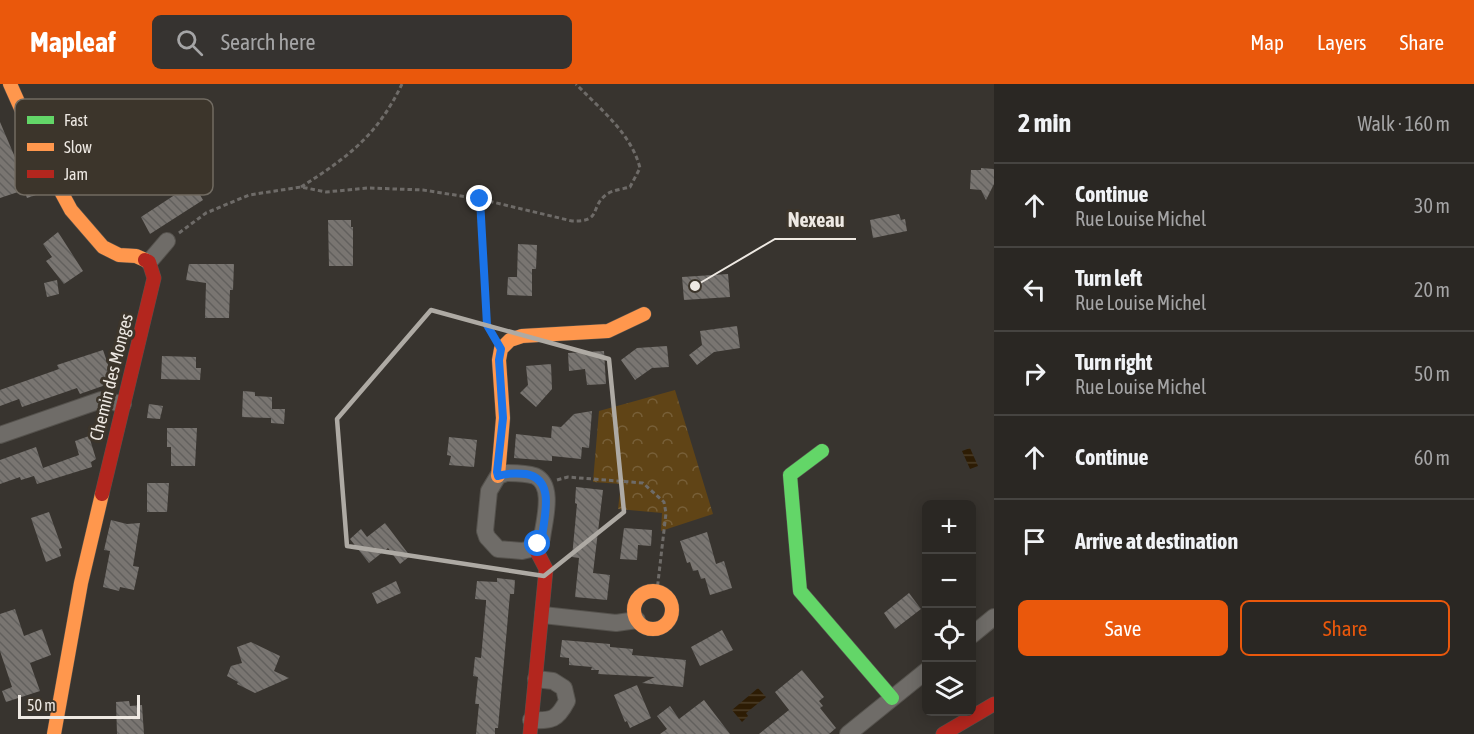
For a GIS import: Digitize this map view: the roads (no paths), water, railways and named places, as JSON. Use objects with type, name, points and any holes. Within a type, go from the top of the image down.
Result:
[{"type":"street","points":[[10,84],[17,99]]},
{"type":"street","points":[[63,195],[71,210],[103,247],[119,255],[136,256],[149,262],[167,241]]},
{"type":"street","name":"Chemin des Monges","points":[[54,734],[81,583],[154,278],[149,262]]},
{"type":"street","points":[[498,476],[503,418],[499,360],[501,349],[510,340],[522,336],[608,331],[644,314]]},
{"type":"street","points":[[0,435],[101,400],[123,404]]},
{"type":"street","points":[[822,451],[790,475],[800,591],[892,698]]},
{"type":"street","points":[[507,473],[524,474],[536,477],[544,484],[546,494],[542,538],[535,548],[522,551],[498,549],[487,537],[485,531],[489,490],[498,476],[507,473]]},
{"type":"street","points":[[535,548],[546,569],[531,727],[560,715],[567,701],[564,688],[559,684],[536,679]]},
{"type":"street","points":[[543,615],[616,623],[637,620],[647,628],[653,629],[669,621],[672,615],[668,597],[657,591],[645,592],[636,602],[637,620]]},
{"type":"street","points":[[976,632],[994,617]]},
{"type":"street","points":[[848,734],[922,675]]},
{"type":"street","points":[[942,734],[994,704]]},
{"type":"place","name":"Nexeau","points":[[695,286]]}]
